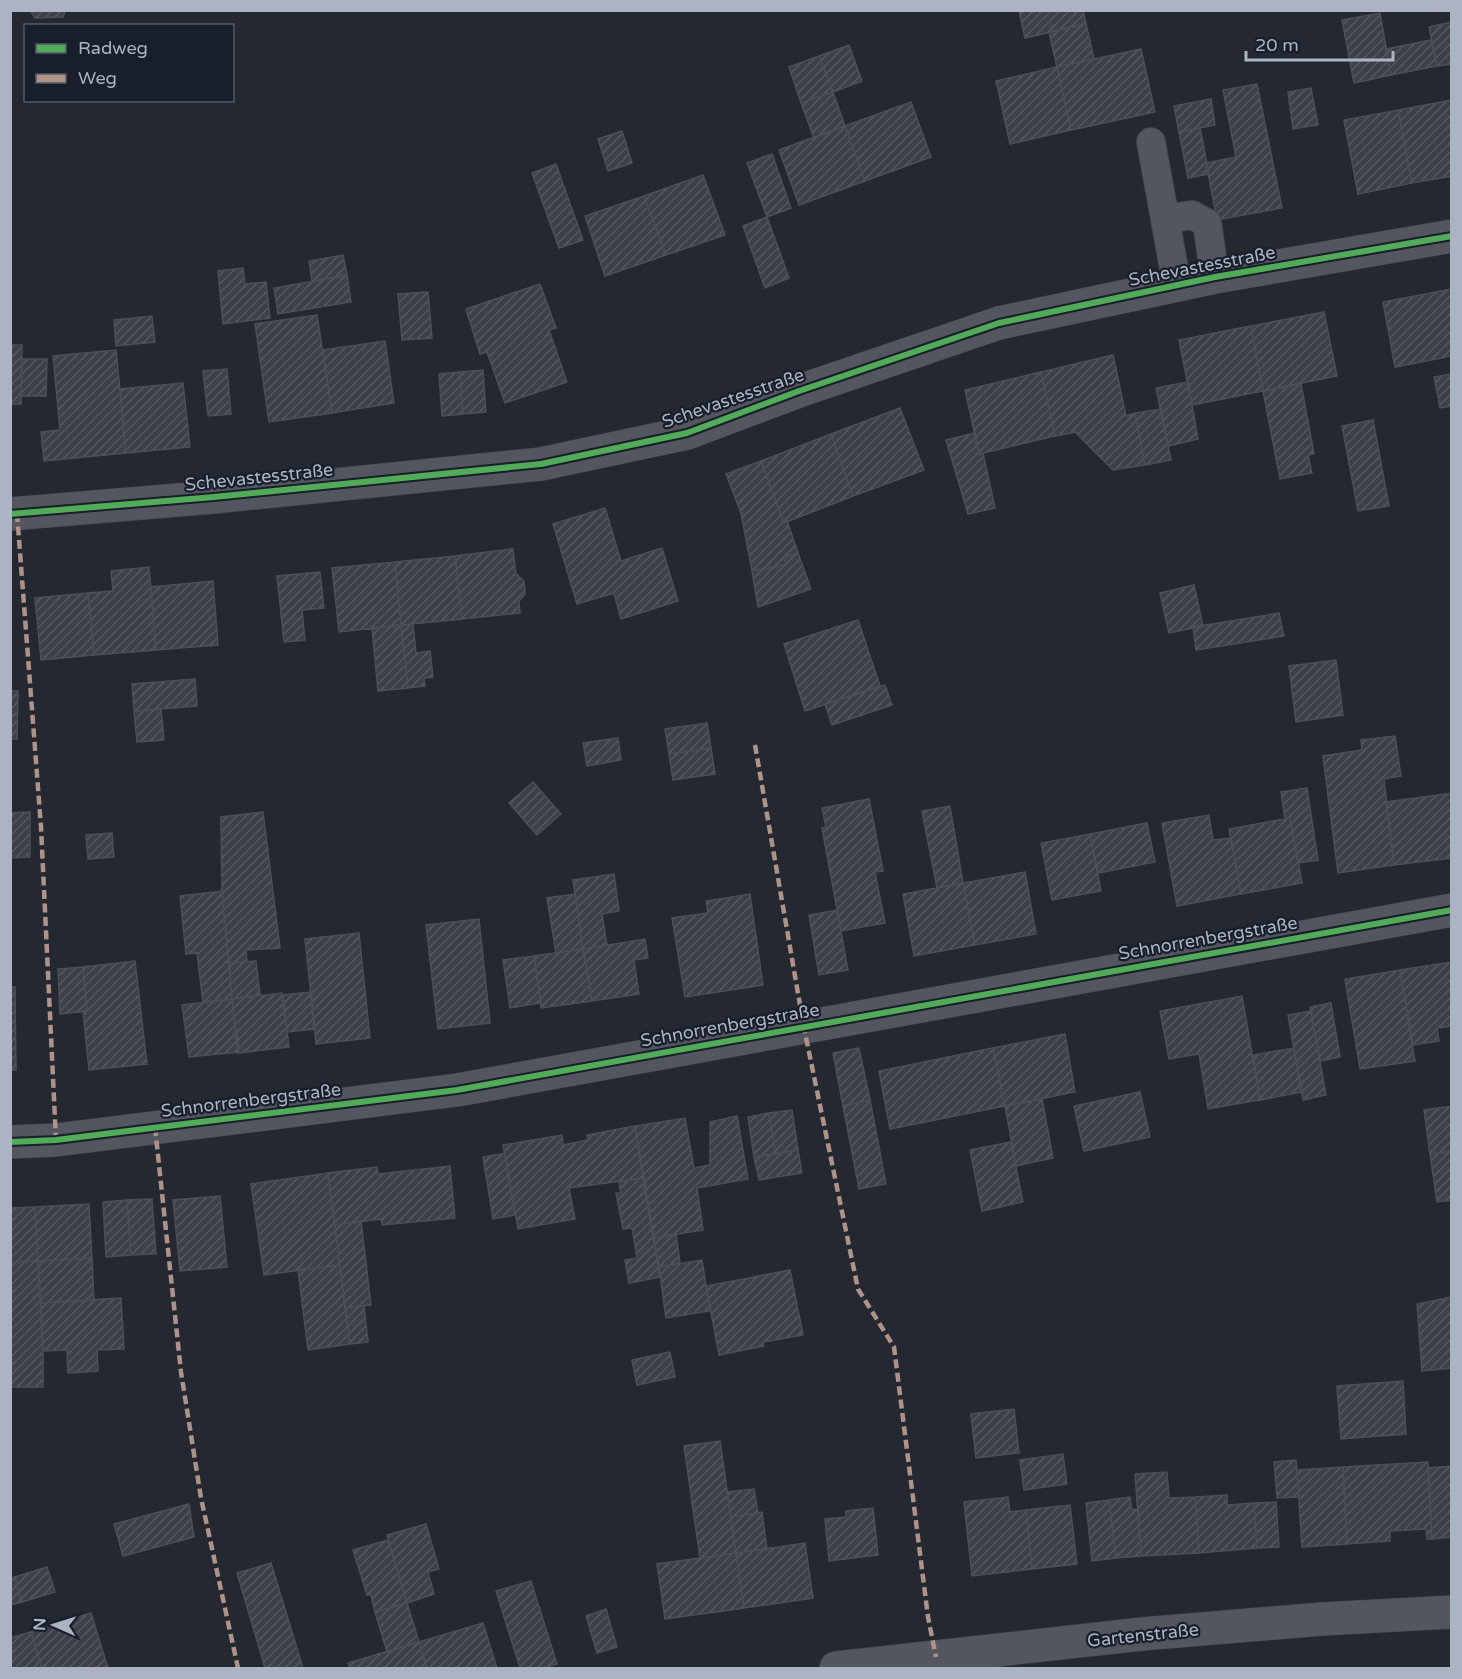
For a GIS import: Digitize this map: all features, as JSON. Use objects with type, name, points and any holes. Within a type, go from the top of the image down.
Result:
[{"type":"street","name":"Schevastesstraße","points":[[10,514],[214,497],[542,464],[687,433],[799,391],[999,323],[1215,277],[1452,236]]},
{"type":"street","name":"Schnorrenbergstraße","points":[[10,1142],[56,1140],[457,1090],[1452,910]]},
{"type":"street","name":"Gartenstraße","points":[[836,1668],[1142,1634],[1331,1618],[1452,1611]]},
{"type":"lane","points":[[1150,142],[1177,285]]},
{"type":"lane","points":[[1165,219],[1192,215],[1207,223],[1215,277]]},
{"type":"building","points":[[30,10],[66,10],[63,17],[35,18]]},
{"type":"building","points":[[1083,10],[1086,24],[1025,38],[1019,11]]},
{"type":"building","points":[[1380,13],[1391,75],[1354,83],[1342,20]]},
{"type":"building","points":[[1452,22],[1452,64],[1437,66],[1429,27]]},
{"type":"building","points":[[1086,24],[1094,59],[1057,67],[1049,32]]},
{"type":"building","points":[[1431,40],[1437,66],[1391,75],[1386,49]]},
{"type":"building","points":[[849,45],[862,81],[833,92],[819,56]]},
{"type":"building","points":[[1141,49],[1155,112],[1071,130],[1057,67]]},
{"type":"building","points":[[819,56],[833,92],[801,103],[789,67]]},
{"type":"building","points":[[1057,67],[1071,130],[1010,144],[996,81]]},
{"type":"building","points":[[1257,84],[1282,208],[1217,220],[1206,163],[1236,157],[1223,90]]},
{"type":"building","points":[[1311,88],[1318,125],[1293,129],[1288,92]]},
{"type":"building","points":[[833,92],[845,126],[814,138],[801,103]]},
{"type":"building","points":[[1211,99],[1215,125],[1179,132],[1174,106]]},
{"type":"building","points":[[1452,100],[1452,176],[1412,183],[1398,110]]},
{"type":"building","points":[[911,102],[931,157],[865,181],[845,126]]},
{"type":"building","points":[[1398,110],[1412,183],[1358,194],[1344,120]]},
{"type":"building","points":[[845,126],[865,181],[799,205],[779,150]]},
{"type":"building","points":[[1200,128],[1209,174],[1188,178],[1179,132]]},
{"type":"building","points":[[622,131],[632,163],[608,171],[598,139]]},
{"type":"building","points":[[772,154],[791,208],[767,217],[747,163]]},
{"type":"building","points":[[556,164],[583,240],[559,248],[532,173]]},
{"type":"building","points":[[703,175],[725,235],[666,255],[644,196]]},
{"type":"building","points":[[644,196],[666,255],[605,276],[585,216]]},
{"type":"building","points":[[767,217],[789,278],[765,288],[743,226]]},
{"type":"building","points":[[343,255],[347,275],[312,281],[309,261]]},
{"type":"building","points":[[243,268],[245,284],[266,282],[270,318],[223,324],[218,271]]},
{"type":"building","points":[[347,275],[351,302],[278,314],[274,288]]},
{"type":"building","points":[[540,284],[556,328],[549,330],[567,382],[505,403],[487,352],[480,354],[466,309]]},
{"type":"building","points":[[1452,289],[1452,356],[1395,367],[1383,302]]},
{"type":"building","points":[[428,292],[432,338],[402,340],[398,294]]},
{"type":"building","points":[[1324,312],[1337,376],[1263,391],[1251,326]]},
{"type":"building","points":[[317,315],[332,413],[269,422],[255,324]]},
{"type":"building","points":[[152,316],[155,342],[116,346],[114,320]]},
{"type":"building","points":[[1251,326],[1263,391],[1192,405],[1179,340]]},
{"type":"building","points":[[385,341],[394,403],[332,413],[323,350]]},
{"type":"building","points":[[10,345],[22,345],[21,404],[10,404]]},
{"type":"building","points":[[116,350],[126,453],[44,461],[41,432],[60,430],[53,356]]},
{"type":"building","points":[[1113,355],[1126,416],[1135,413],[1145,465],[1113,470],[1075,432],[1055,436],[1041,372]]},
{"type":"building","points":[[22,359],[47,359],[46,396],[21,396]]},
{"type":"building","points":[[227,369],[231,414],[208,416],[203,371]]},
{"type":"building","points":[[483,370],[486,412],[463,414],[460,372]]},
{"type":"building","points":[[460,372],[463,414],[442,416],[439,374]]},
{"type":"building","points":[[1041,372],[1055,436],[979,454],[965,390]]},
{"type":"building","points":[[1452,374],[1452,406],[1440,408],[1434,377]]},
{"type":"building","points":[[1188,382],[1198,439],[1168,446],[1156,388]]},
{"type":"building","points":[[183,383],[190,447],[126,453],[120,389]]},
{"type":"building","points":[[1301,384],[1314,454],[1308,455],[1312,473],[1280,479],[1263,391]]},
{"type":"building","points":[[900,408],[924,470],[853,496],[831,434]]},
{"type":"building","points":[[1161,409],[1171,460],[1145,465],[1135,413]]},
{"type":"building","points":[[1373,420],[1389,506],[1358,511],[1342,426]]},
{"type":"building","points":[[975,433],[979,454],[983,453],[995,508],[968,514],[946,440]]},
{"type":"building","points":[[831,434],[853,496],[784,523],[761,461]]},
{"type":"building","points":[[761,461],[798,553],[785,557],[786,565],[752,571],[741,513],[726,474]]},
{"type":"building","points":[[605,508],[621,561],[662,548],[678,601],[621,619],[614,593],[577,604],[553,524]]},
{"type":"building","points":[[513,549],[516,574],[524,581],[525,594],[519,601],[520,613],[462,619],[455,556]]},
{"type":"building","points":[[798,553],[811,589],[758,607],[752,571],[786,565],[785,557]]},
{"type":"building","points":[[455,556],[462,619],[401,625],[395,562]]},
{"type":"building","points":[[395,562],[401,625],[339,632],[332,568]]},
{"type":"building","points":[[149,567],[156,650],[94,655],[88,593],[113,591],[111,571]]},
{"type":"building","points":[[320,572],[324,608],[302,610],[305,640],[284,642],[277,576]]},
{"type":"building","points":[[213,581],[218,645],[156,650],[151,587]]},
{"type":"building","points":[[1194,585],[1203,626],[1169,633],[1160,593]]},
{"type":"building","points":[[88,593],[94,655],[41,660],[35,598]]},
{"type":"building","points":[[1279,613],[1284,636],[1196,650],[1193,627]]},
{"type":"building","points":[[858,620],[880,686],[805,711],[784,644]]},
{"type":"building","points":[[413,624],[416,653],[430,651],[433,677],[424,678],[425,686],[408,688],[401,625]]},
{"type":"building","points":[[401,625],[408,688],[378,691],[372,628]]},
{"type":"building","points":[[1336,660],[1343,715],[1296,722],[1289,666]]},
{"type":"building","points":[[195,679],[197,706],[134,711],[132,684]]},
{"type":"building","points":[[885,685],[892,705],[832,725],[825,704]]},
{"type":"building","points":[[10,691],[18,691],[17,739],[10,739]]},
{"type":"building","points":[[161,709],[164,740],[137,742],[134,711]]},
{"type":"building","points":[[707,723],[711,748],[669,754],[665,729]]},
{"type":"building","points":[[1395,736],[1401,776],[1384,779],[1394,865],[1338,873],[1323,756],[1362,750],[1361,740]]},
{"type":"building","points":[[618,738],[621,760],[587,766],[583,743]]},
{"type":"building","points":[[711,748],[715,774],[673,780],[669,754]]},
{"type":"building","points":[[533,782],[561,814],[537,835],[509,803]]},
{"type":"building","points":[[1307,788],[1318,860],[1298,863],[1290,818],[1285,819],[1281,792]]},
{"type":"building","points":[[1452,793],[1452,858],[1394,865],[1386,802]]},
{"type":"building","points":[[869,799],[883,871],[875,872],[885,923],[841,931],[822,828],[826,827],[822,808]]},
{"type":"building","points":[[950,806],[963,883],[937,888],[922,811]]},
{"type":"building","points":[[30,812],[30,857],[10,858],[10,813]]},
{"type":"building","points":[[263,812],[280,948],[246,950],[247,962],[229,963],[222,891],[221,817]]},
{"type":"building","points":[[1209,815],[1213,840],[1231,838],[1241,894],[1177,906],[1162,823]]},
{"type":"building","points":[[1290,818],[1302,883],[1241,894],[1229,829]]},
{"type":"building","points":[[1147,823],[1155,862],[1098,873],[1090,834]]},
{"type":"building","points":[[112,833],[114,857],[88,859],[86,835]]},
{"type":"building","points":[[1090,834],[1101,891],[1052,900],[1041,843]]},
{"type":"building","points":[[1025,872],[1036,934],[975,945],[963,883]]},
{"type":"building","points":[[614,874],[619,911],[602,914],[607,945],[583,949],[573,880]]},
{"type":"building","points":[[963,883],[975,945],[914,956],[903,894]]},
{"type":"building","points":[[222,891],[232,999],[203,1002],[197,953],[186,954],[180,896]]},
{"type":"building","points":[[575,894],[583,949],[556,953],[547,898]]},
{"type":"building","points":[[750,894],[763,985],[685,997],[672,918],[708,913],[706,901]]},
{"type":"building","points":[[837,910],[848,970],[819,975],[809,915]]},
{"type":"building","points":[[479,919],[490,1023],[438,1029],[426,925]]},
{"type":"building","points":[[359,933],[370,1038],[316,1044],[305,939]]},
{"type":"building","points":[[645,939],[648,958],[634,960],[639,994],[592,1001],[583,949]]},
{"type":"building","points":[[583,949],[592,1001],[541,1008],[534,956]]},
{"type":"building","points":[[534,956],[541,1003],[510,1008],[503,960]]},
{"type":"building","points":[[135,961],[147,1064],[89,1070],[83,1011],[87,1011],[83,967]]},
{"type":"building","points":[[256,961],[260,995],[232,999],[229,963]]},
{"type":"building","points":[[1452,962],[1452,1026],[1437,1028],[1439,1041],[1413,1045],[1400,970]]},
{"type":"building","points":[[83,967],[87,1011],[60,1014],[58,969]]},
{"type":"building","points":[[1400,970],[1415,1061],[1360,1069],[1345,979]]},
{"type":"building","points":[[10,987],[15,987],[16,1070],[10,1070]]},
{"type":"building","points":[[311,992],[315,1029],[287,1032],[283,995]]},
{"type":"building","points":[[282,993],[289,1047],[238,1053],[232,999]]},
{"type":"building","points":[[1242,996],[1260,1100],[1208,1109],[1199,1054],[1169,1059],[1160,1011]]},
{"type":"building","points":[[232,999],[239,1052],[189,1057],[182,1005]]},
{"type":"building","points":[[1331,1003],[1340,1057],[1320,1061],[1310,1007]]},
{"type":"building","points":[[1311,1011],[1326,1095],[1303,1100],[1288,1015]]},
{"type":"building","points":[[1065,1034],[1075,1092],[1005,1106],[993,1048]]},
{"type":"building","points":[[859,1048],[870,1100],[843,1106],[833,1053]]},
{"type":"building","points":[[993,1048],[1005,1106],[890,1129],[879,1071]]},
{"type":"building","points":[[1294,1048],[1302,1092],[1260,1100],[1253,1055]]},
{"type":"building","points":[[1140,1092],[1150,1137],[1084,1151],[1074,1106]]},
{"type":"building","points":[[1042,1099],[1053,1158],[1016,1166],[1005,1106]]},
{"type":"building","points":[[870,1100],[886,1184],[859,1189],[843,1106]]},
{"type":"building","points":[[1452,1106],[1452,1151],[1430,1154],[1424,1110]]},
{"type":"building","points":[[792,1110],[798,1150],[776,1154],[769,1113]]},
{"type":"building","points":[[769,1113],[776,1154],[754,1157],[748,1117]]},
{"type":"building","points":[[737,1116],[748,1179],[697,1188],[703,1230],[654,1238],[635,1126],[685,1118],[694,1168],[710,1165],[710,1122]]},
{"type":"building","points":[[635,1126],[643,1178],[569,1188],[575,1219],[518,1229],[503,1145],[562,1135],[563,1145],[588,1140],[587,1135]]},
{"type":"building","points":[[1011,1142],[1023,1202],[982,1211],[970,1150]]},
{"type":"building","points":[[798,1150],[802,1173],[759,1180],[754,1157]]},
{"type":"building","points":[[1452,1151],[1452,1200],[1437,1202],[1430,1154]]},
{"type":"building","points":[[505,1153],[515,1215],[493,1219],[483,1157]]},
{"type":"building","points":[[450,1166],[455,1218],[382,1225],[381,1219],[335,1225],[328,1173],[377,1167],[378,1174]]},
{"type":"building","points":[[328,1173],[340,1265],[264,1275],[251,1184]]},
{"type":"building","points":[[643,1178],[660,1277],[629,1283],[625,1260],[637,1258],[632,1228],[623,1229],[616,1193],[621,1193],[619,1182]]},
{"type":"building","points":[[220,1196],[227,1267],[180,1271],[173,1200]]},
{"type":"building","points":[[152,1199],[156,1254],[131,1255],[127,1200]]},
{"type":"building","points":[[127,1200],[131,1255],[106,1257],[103,1202]]},
{"type":"building","points":[[89,1204],[92,1258],[38,1261],[35,1207]]},
{"type":"building","points":[[35,1207],[38,1261],[10,1263],[10,1208]]},
{"type":"building","points":[[361,1221],[371,1305],[345,1308],[335,1225]]},
{"type":"building","points":[[676,1234],[680,1263],[659,1267],[654,1238]]},
{"type":"building","points":[[92,1258],[94,1300],[41,1303],[38,1261]]},
{"type":"building","points":[[702,1260],[710,1311],[666,1318],[659,1267]]},
{"type":"building","points":[[38,1261],[43,1387],[10,1387],[10,1263]]},
{"type":"building","points":[[340,1265],[350,1344],[308,1350],[298,1270]]},
{"type":"building","points":[[790,1270],[803,1335],[763,1342],[764,1346],[719,1355],[706,1286]]},
{"type":"building","points":[[1452,1297],[1452,1368],[1422,1371],[1417,1304]]},
{"type":"building","points":[[121,1298],[124,1349],[97,1350],[98,1371],[68,1373],[67,1350],[43,1351],[41,1303]]},
{"type":"building","points":[[364,1306],[368,1342],[350,1344],[345,1308]]},
{"type":"building","points":[[670,1352],[675,1377],[637,1385],[632,1360]]},
{"type":"building","points":[[1403,1381],[1406,1434],[1341,1439],[1337,1386]]},
{"type":"building","points":[[1014,1409],[1019,1453],[976,1458],[971,1414]]},
{"type":"building","points":[[720,1441],[736,1553],[700,1558],[684,1446]]},
{"type":"building","points":[[1063,1454],[1067,1484],[1024,1490],[1020,1460]]},
{"type":"building","points":[[1296,1460],[1299,1497],[1277,1498],[1274,1462]]},
{"type":"building","points":[[1428,1462],[1432,1539],[1427,1539],[1426,1529],[1390,1531],[1390,1541],[1347,1544],[1343,1467]]},
{"type":"building","points":[[1452,1466],[1452,1537],[1432,1539],[1428,1468]]},
{"type":"building","points":[[1343,1467],[1347,1544],[1302,1547],[1297,1470]]},
{"type":"building","points":[[1167,1472],[1169,1498],[1195,1497],[1199,1553],[1141,1556],[1135,1474]]},
{"type":"building","points":[[754,1489],[758,1513],[731,1517],[727,1492]]},
{"type":"building","points":[[1227,1495],[1227,1505],[1254,1503],[1257,1548],[1199,1553],[1195,1497]]},
{"type":"building","points":[[1008,1497],[1010,1512],[1026,1510],[1032,1569],[972,1576],[964,1502]]},
{"type":"building","points":[[1130,1497],[1132,1510],[1138,1509],[1141,1556],[1116,1558],[1109,1500]]},
{"type":"building","points":[[1109,1500],[1116,1558],[1092,1561],[1086,1503]]},
{"type":"building","points":[[1276,1502],[1279,1547],[1257,1548],[1254,1503]]},
{"type":"building","points":[[189,1504],[194,1537],[123,1556],[114,1524]]},
{"type":"building","points":[[1070,1505],[1077,1564],[1032,1569],[1026,1510]]},
{"type":"building","points":[[873,1508],[878,1555],[829,1561],[825,1519],[846,1517],[846,1511]]},
{"type":"building","points":[[762,1512],[767,1549],[736,1553],[731,1517]]},
{"type":"building","points":[[426,1524],[439,1569],[428,1572],[434,1594],[407,1603],[387,1535]]},
{"type":"building","points":[[388,1540],[407,1603],[375,1612],[371,1595],[367,1595],[353,1550]]},
{"type":"building","points":[[805,1543],[813,1598],[744,1608],[736,1553]]},
{"type":"building","points":[[736,1553],[744,1608],[665,1619],[657,1564]]},
{"type":"building","points":[[271,1563],[303,1668],[265,1668],[237,1573]]},
{"type":"building","points":[[47,1567],[55,1592],[22,1602],[15,1577]]},
{"type":"building","points":[[15,1577],[22,1602],[10,1605],[10,1578]]},
{"type":"building","points":[[531,1581],[557,1664],[543,1668],[520,1668],[496,1591]]},
{"type":"building","points":[[407,1603],[419,1642],[387,1652],[375,1612]]},
{"type":"building","points":[[606,1609],[617,1647],[597,1653],[586,1616]]},
{"type":"building","points":[[91,1613],[108,1668],[42,1668],[31,1632]]},
{"type":"building","points":[[483,1623],[497,1668],[427,1668],[419,1642]]},
{"type":"building","points":[[31,1632],[42,1668],[10,1668],[10,1638]]},
{"type":"building","points":[[419,1642],[427,1668],[350,1668],[348,1663]]},
{"type":"marked path","points":[[17,513],[41,827],[56,1140]]},
{"type":"marked path","points":[[755,745],[804,1028],[858,1289],[894,1347],[928,1617],[936,1657]]},
{"type":"marked path","points":[[155,1127],[181,1372],[201,1498],[238,1668]]},
{"type":"cycle path","points":[[10,514],[214,497],[541,464],[687,433],[799,391],[999,323],[1215,277],[1452,236]]},
{"type":"cycle path","points":[[10,1142],[56,1140],[457,1090],[1452,910]]}]
